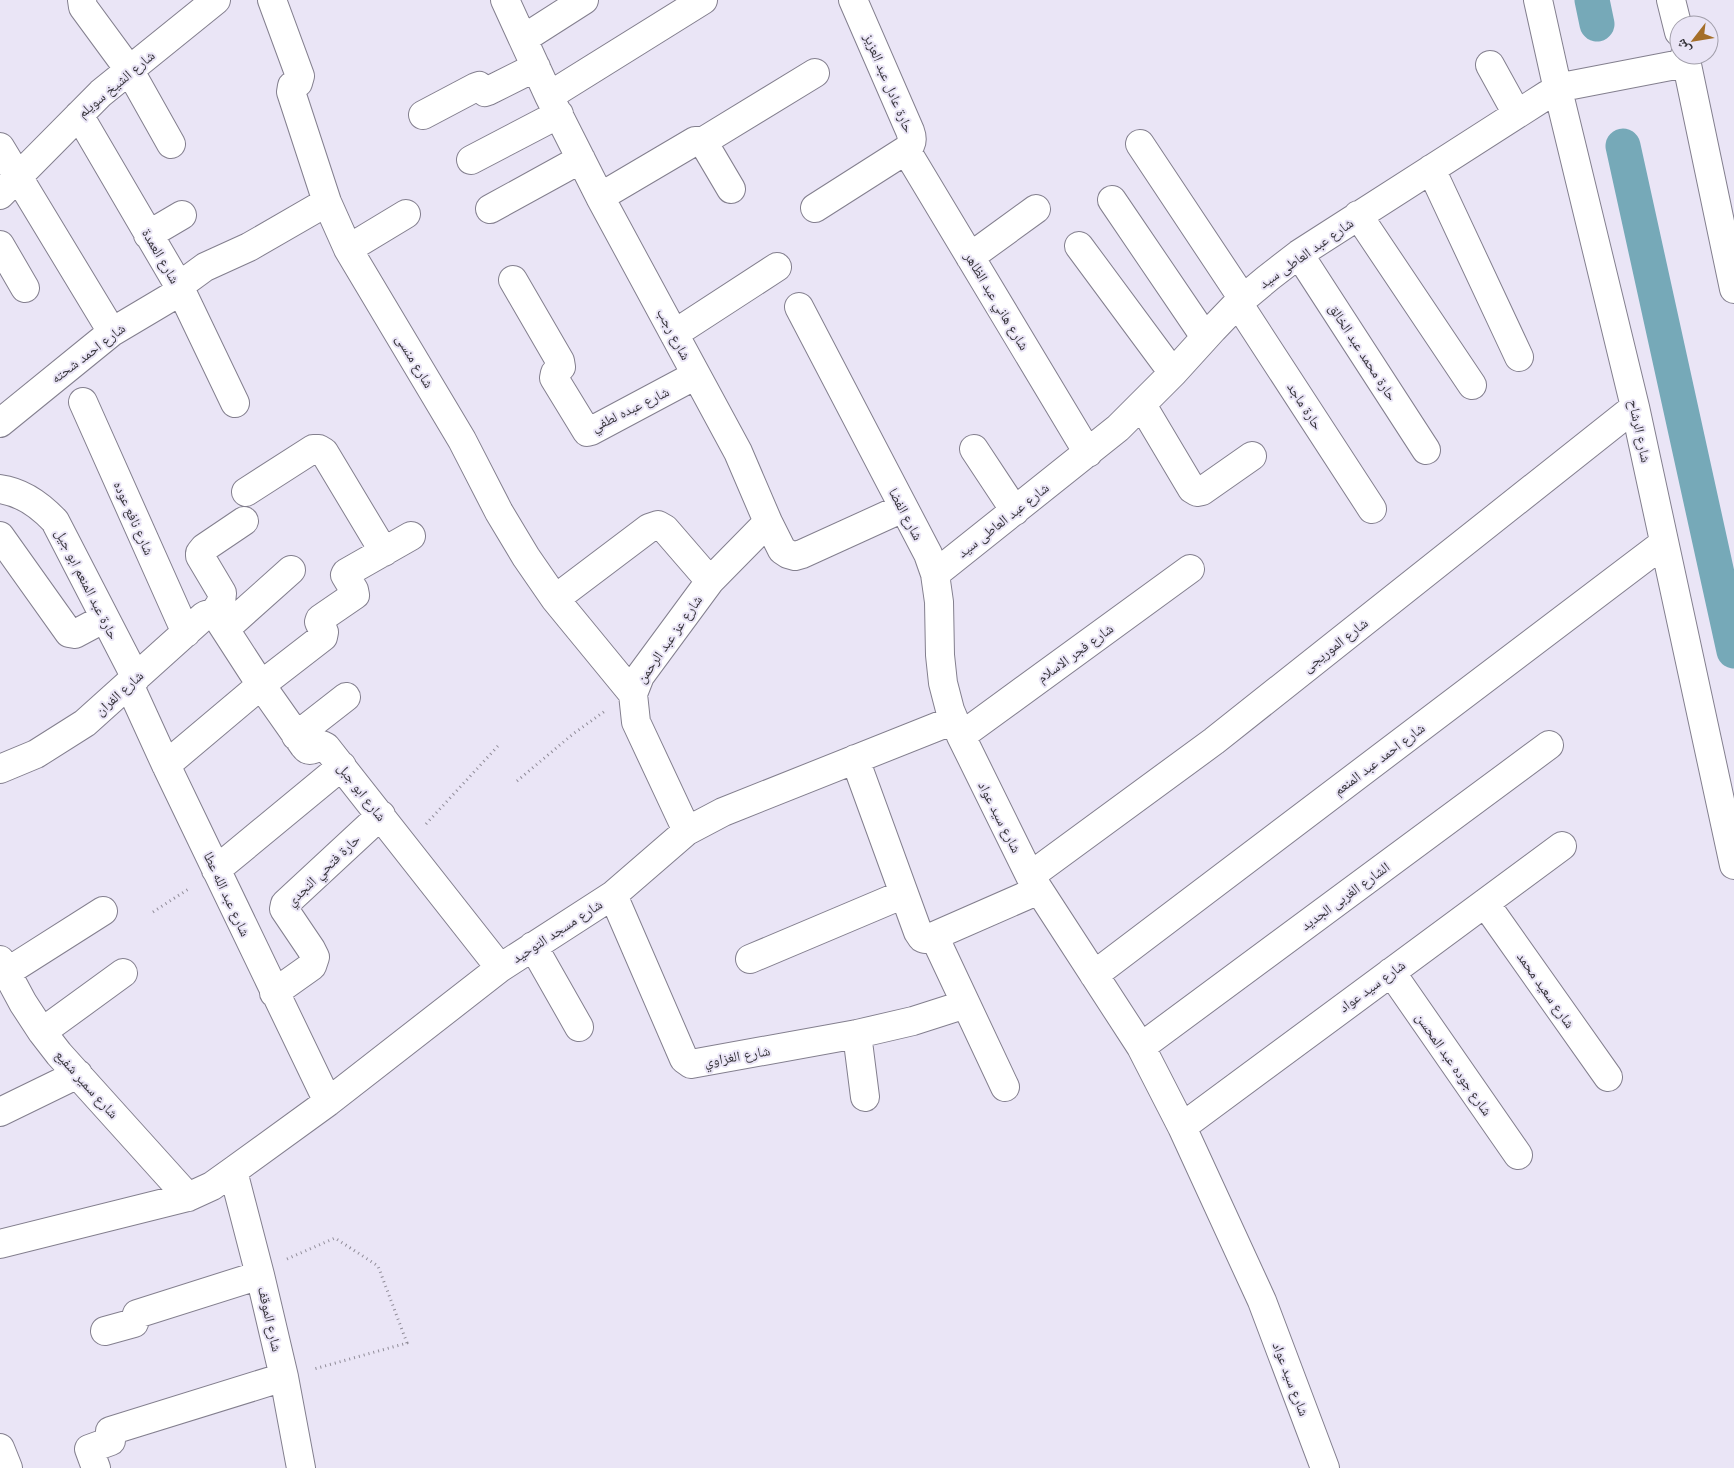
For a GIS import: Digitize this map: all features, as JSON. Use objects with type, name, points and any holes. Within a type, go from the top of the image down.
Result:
[{"type":"street","points":[[82,0],[83,7],[130,71],[171,144]]},
{"type":"street","name":"شارع الشيخ سويلم","points":[[0,195],[101,93],[216,0]]},
{"type":"street","name":"شارع منسى","points":[[272,0],[300,76],[298,83],[292,86],[291,92],[327,202],[348,249],[462,440],[503,520],[526,556],[555,599],[633,694]]},
{"type":"street","name":"شارع رجب","points":[[505,0],[600,197],[738,452],[782,550],[795,556],[902,508]]},
{"type":"street","points":[[524,39],[584,0]]},
{"type":"street","points":[[471,160],[554,105],[703,0]]},
{"type":"street","name":"حارة عادل عبد العزيز","points":[[815,208],[906,150],[912,142],[910,131],[853,0]]},
{"type":"street","name":"شارع الرشاح","points":[[1538,0],[1635,407],[1734,865]]},
{"type":"street","points":[[1671,0],[1675,15]]},
{"type":"street","name":"شارع عبد العاطى سيد","points":[[935,574],[1088,452],[1142,405],[1240,301],[1299,254],[1517,114],[1558,90],[1567,86],[1669,63]]},
{"type":"street","points":[[1490,65],[1517,114]]},
{"type":"street","points":[[1686,65],[1734,288]]},
{"type":"street","points":[[423,115],[476,87],[479,86],[485,92],[488,91],[536,66]]},
{"type":"street","points":[[600,197],[692,142],[702,142],[815,73]]},
{"type":"street","name":"شارع العمدة","points":[[78,115],[180,289],[235,402]]},
{"type":"street","points":[[702,142],[731,190]]},
{"type":"street","name":"حارة ماجد","points":[[1140,144],[1372,509]]},
{"type":"street","points":[[0,147],[112,332]]},
{"type":"street","name":"شارع هاني عبد الظاهر","points":[[906,150],[1088,452]]},
{"type":"street","points":[[490,209],[581,159]]},
{"type":"street","points":[[1431,169],[1519,357]]},
{"type":"street","points":[[1112,200],[1205,337]]},
{"type":"street","name":"شارع احمد شحته","points":[[0,423],[112,332],[180,289],[205,267],[249,247],[327,202]]},
{"type":"street","points":[[970,257],[1036,210]]},
{"type":"street","points":[[348,249],[406,214]]},
{"type":"street","points":[[148,235],[182,216]]},
{"type":"street","points":[[1358,216],[1472,385]]},
{"type":"street","points":[[0,245],[25,288]]},
{"type":"street","points":[[1079,246],[1172,373]]},
{"type":"street","name":"حارة محمد عبد الخالق","points":[[1299,254],[1426,450]]},
{"type":"street","points":[[674,334],[777,267]]},
{"type":"street","name":"شارع عبده لطفي","points":[[513,280],[560,361],[560,367],[555,373],[554,378],[587,432],[696,375]]},
{"type":"street","name":"شارع الفضا","points":[[799,307],[902,508],[928,554],[935,574],[939,602],[940,655],[943,683],[958,728]]},
{"type":"street","name":"شارع نافع عوده","points":[[83,402],[186,633]]},
{"type":"street","points":[[1142,405],[1192,489],[1197,492],[1202,492],[1252,456]]},
{"type":"street","name":"شارع الموريجى","points":[[934,936],[1035,883],[1635,407]]},
{"type":"street","points":[[974,448],[1015,511]]},
{"type":"street","points":[[246,492],[312,449],[319,449],[324,452],[384,552]]},
{"type":"street","name":"حارة عبد المنعم ابو جيل","points":[[0,489],[19,494],[32,501],[45,510],[55,521],[104,618],[132,681]]},
{"type":"street","points":[[219,622],[222,594],[200,553],[204,548],[244,521]]},
{"type":"street","name":"شارع عز عبد الرحمن","points":[[687,831],[636,722],[633,694],[640,676],[710,581],[768,522]]},
{"type":"street","points":[[555,599],[649,528],[658,525],[665,529],[710,581]]},
{"type":"street","points":[[0,536],[69,633],[76,634],[104,618]]},
{"type":"street","points":[[166,765],[261,685],[323,637],[324,632],[319,622],[320,619],[353,597],[354,590],[345,574],[410,536]]},
{"type":"street","name":"شارع احمد عبد المنعم","points":[[1094,975],[1664,543]]},
{"type":"street","name":"شارع فجر الاسلام","points":[[958,728],[1190,569]]},
{"type":"street","name":"شارع الفران","points":[[0,769],[36,754],[92,717],[204,616],[219,622],[291,570]]},
{"type":"street","name":"شارع ابو جبل","points":[[219,622],[306,749],[325,745],[500,968]]},
{"type":"street","name":"شارع عبد الله عطا","points":[[132,681],[166,765],[328,1102]]},
{"type":"street","points":[[296,736],[346,697]]},
{"type":"street","name":"شارع سيد عواد","points":[[958,728],[1035,883],[1142,1046],[1182,1127],[1262,1301],[1325,1468]]},
{"type":"street","name":"شارع مسجد التوحيد","points":[[0,1244],[188,1197],[212,1186],[328,1102],[500,968],[613,895],[687,831],[723,812],[854,759],[958,728]]},
{"type":"street","name":"الشارع الغربى الجديد","points":[[1142,1046],[1549,745]]},
{"type":"street","points":[[854,759],[920,935],[925,940],[934,936],[1005,1087]]},
{"type":"street","points":[[216,870],[342,766]]},
{"type":"street","name":"حارة فتحي النجدي","points":[[274,993],[312,966],[315,957],[312,949],[284,909],[285,904],[381,815]]},
{"type":"street","name":"شارع سيد عواد","points":[[1182,1127],[1562,846]]},
{"type":"street","points":[[750,959],[904,894]]},
{"type":"street","name":"شارع الغزاوي","points":[[613,895],[684,1060],[691,1064],[857,1034],[913,1021],[966,1004]]},
{"type":"street","name":"شارع سعيد محمد","points":[[1485,903],[1608,1077]]},
{"type":"street","points":[[4,966],[102,911]]},
{"type":"street","points":[[533,946],[579,1027]]},
{"type":"street","name":"شارع سمير شفيع","points":[[4,966],[23,1003],[59,1054],[188,1197]]},
{"type":"street","name":"شارع جوده عبد المحسن","points":[[1391,972],[1518,1155]]},
{"type":"street","points":[[42,1032],[123,973]]},
{"type":"street","points":[[857,1034],[866,1097]]},
{"type":"street","points":[[0,1112],[78,1074]]},
{"type":"street","name":"شارع الموقف","points":[[233,1171],[260,1273],[284,1377],[301,1468]]},
{"type":"street","points":[[105,1331],[134,1323],[137,1314],[260,1273]]},
{"type":"street","points":[[92,1458],[111,1440],[110,1431],[284,1377]]},
{"type":"street","points":[[0,1448],[8,1468]]},
{"type":"path","points":[[517,781],[573,734],[633,694]]},
{"type":"path","points":[[405,847],[498,746]]},
{"type":"path","points":[[153,912],[216,870]]},
{"type":"path","points":[[260,1273],[335,1238],[378,1266],[407,1343],[284,1377]]},
{"type":"waterway","points":[[1592,0],[1597,24]]},
{"type":"waterway","points":[[1623,146],[1734,651]]}]
